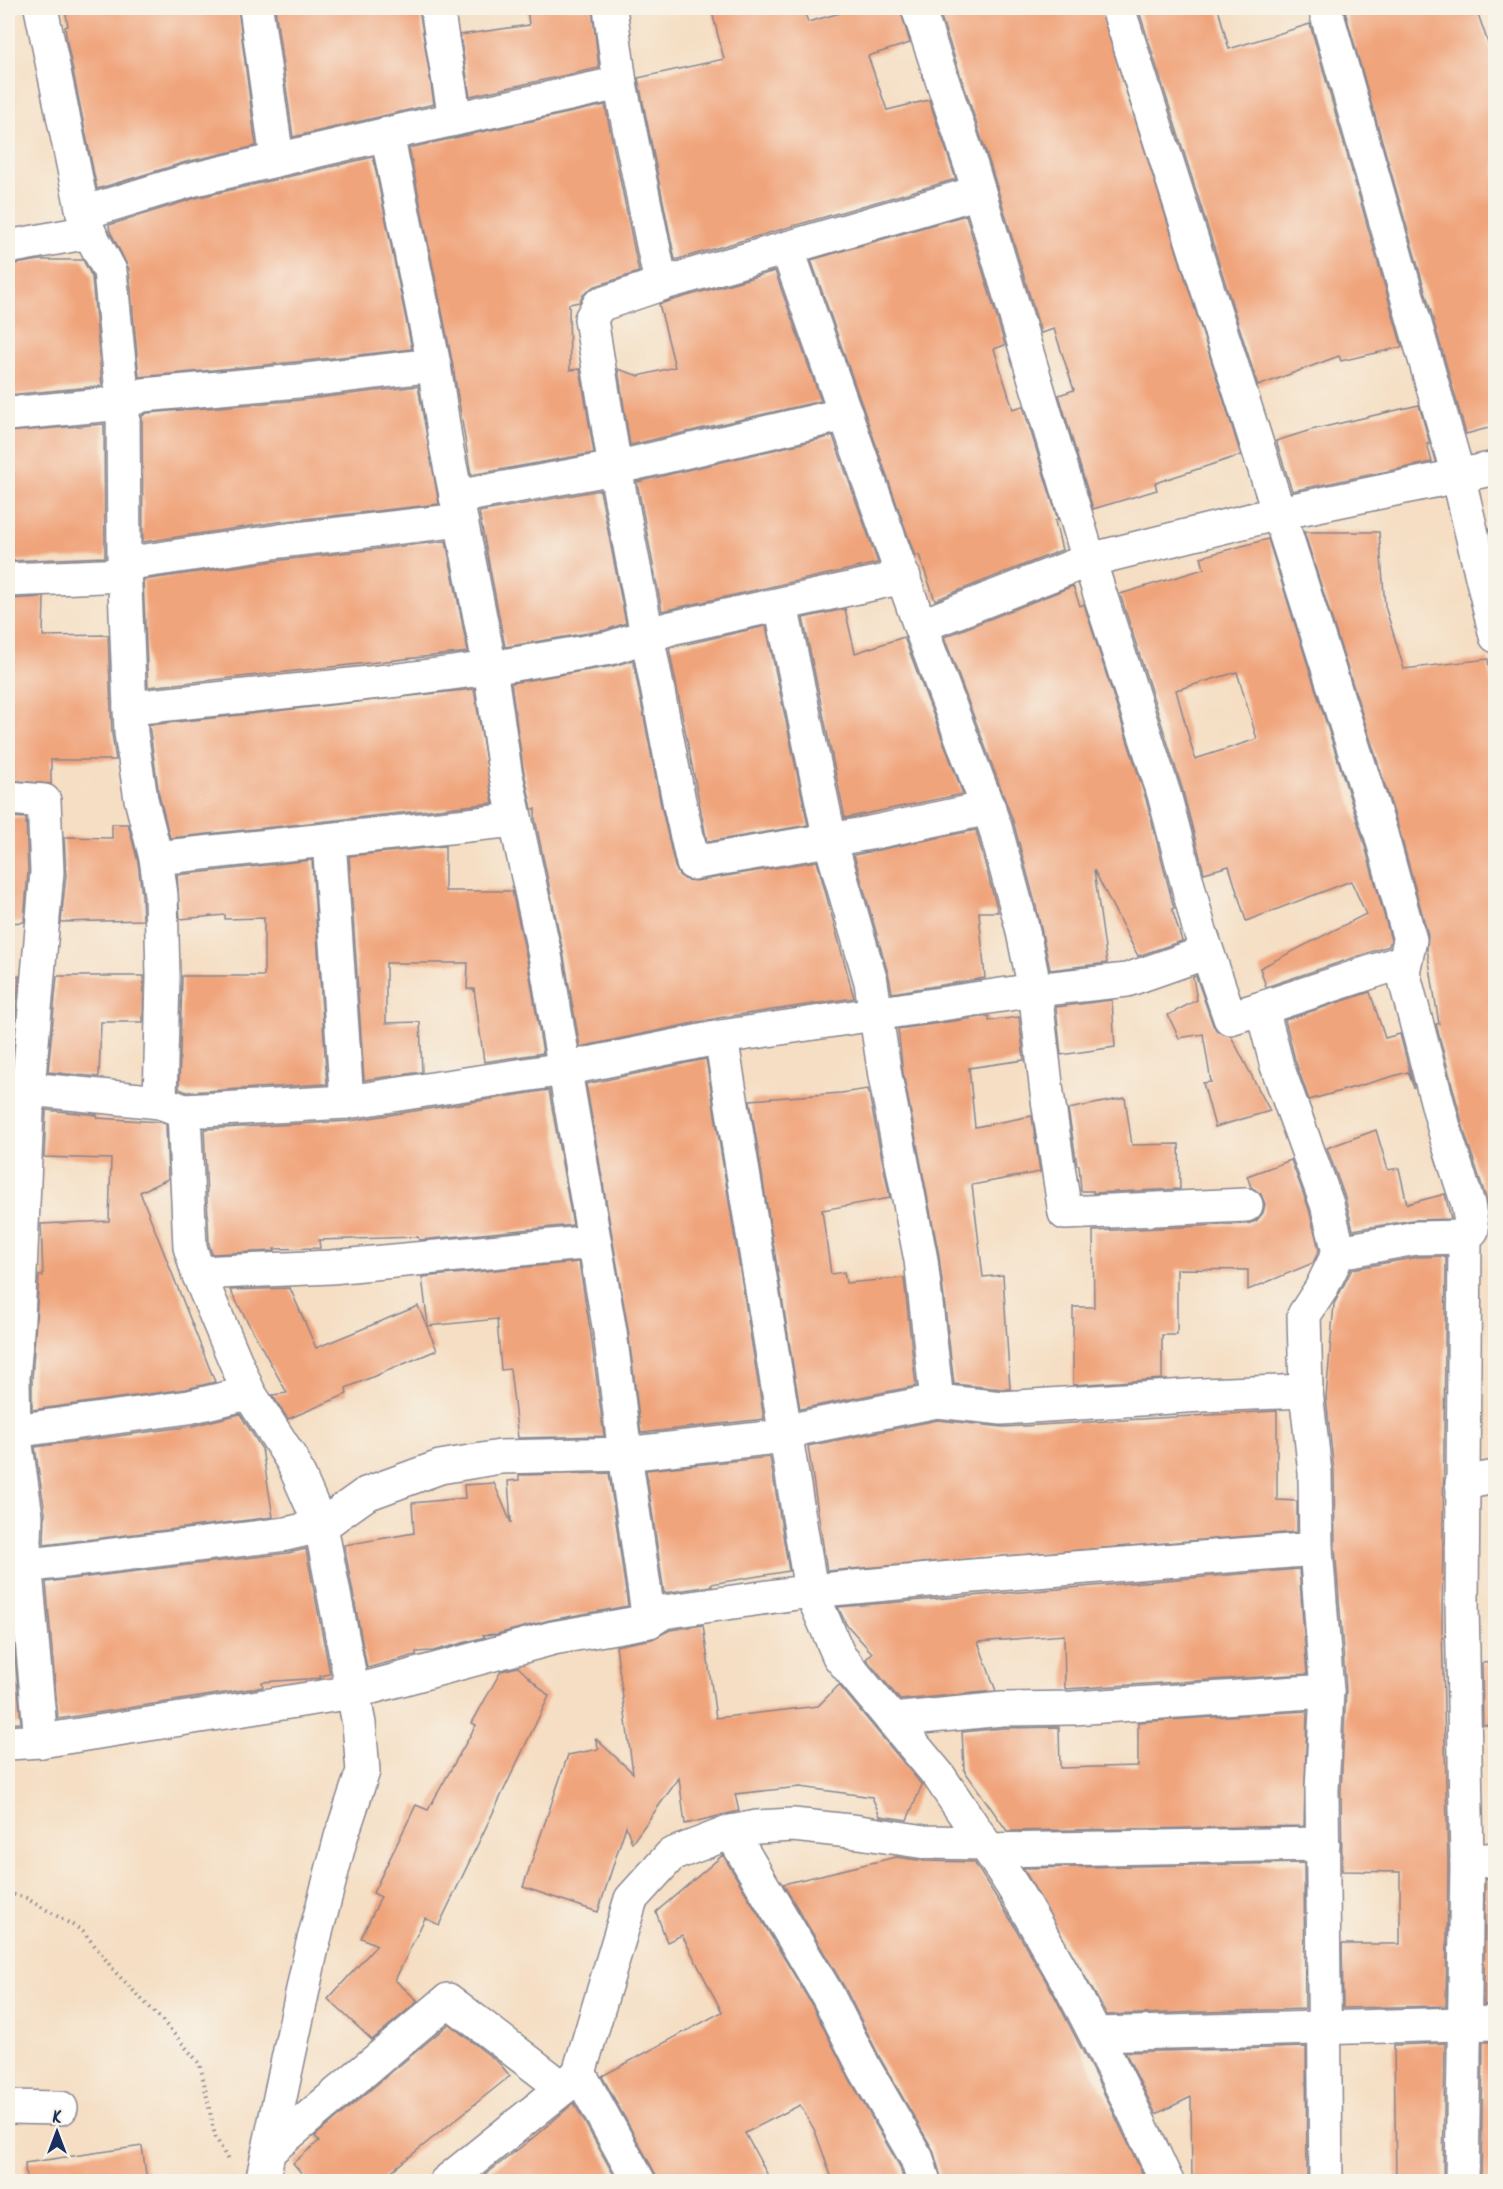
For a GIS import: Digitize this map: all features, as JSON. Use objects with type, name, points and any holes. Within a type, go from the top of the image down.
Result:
[{"type":"street","points":[[41,8],[86,223],[110,271],[123,403],[124,570],[131,733],[141,799],[156,858],[161,895],[163,977],[172,1107],[190,1247],[198,1274],[249,1393],[292,1460],[321,1526],[359,1724],[363,1771],[341,1837],[312,1947],[262,2181]]},
{"type":"street","points":[[256,8],[277,159]]},
{"type":"street","points":[[436,8],[455,119]]},
{"type":"street","points":[[610,8],[620,83],[661,284]]},
{"type":"street","points":[[918,8],[979,192],[1038,383],[1089,560],[1164,794],[1207,952],[1230,1018],[1405,961]]},
{"type":"street","points":[[1118,8],[1384,845],[1410,940],[1403,972],[1447,1139],[1477,1231],[1462,1483],[1462,1603],[1481,1860],[1480,2024],[1462,2181]]},
{"type":"street","points":[[1324,8],[1458,475],[1496,636]]},
{"type":"street","points":[[8,248],[86,223],[191,180],[620,83]]},
{"type":"street","points":[[387,134],[434,365],[458,508],[490,668],[505,771],[545,955],[610,1332],[649,1620]]},
{"type":"street","points":[[979,192],[661,284],[599,305],[591,320],[615,468],[693,863],[830,840],[989,808]]},
{"type":"street","points":[[787,248],[920,626],[989,808],[1022,927],[1035,990],[1047,1093],[1065,1213],[1246,1205]]},
{"type":"street","points":[[8,414],[123,403],[143,395],[298,381],[434,365]]},
{"type":"street","points":[[8,580],[124,570],[458,508],[615,468],[846,414]]},
{"type":"street","points":[[920,626],[1089,560],[1279,513],[1496,468]]},
{"type":"street","points":[[130,708],[398,680],[490,668],[610,648],[671,628],[904,577]]},
{"type":"street","points":[[781,605],[830,840],[871,982],[885,1076],[921,1260],[937,1401]]},
{"type":"street","points":[[8,798],[44,801],[47,872],[18,1088],[18,1319],[10,1434],[26,1516],[19,1578],[40,1741]]},
{"type":"street","points":[[156,858],[515,820]]},
{"type":"street","points":[[329,840],[347,1102]]},
{"type":"street","points":[[18,1088],[172,1107],[347,1102],[564,1069],[721,1037],[1035,990],[1127,980],[1207,952]]},
{"type":"street","points":[[1262,1008],[1277,1066],[1327,1204],[1339,1252],[1321,1289],[1304,1315],[1306,1391],[1315,1473],[1316,1549],[1327,1691],[1322,1790],[1326,2181]]},
{"type":"street","points":[[721,1037],[811,1591],[839,1656],[939,1776],[1026,1908],[1096,2034],[1167,2181]]},
{"type":"street","points":[[1339,1252],[1416,1238],[1477,1231]]},
{"type":"street","points":[[198,1274],[331,1267],[594,1242]]},
{"type":"street","points":[[19,1578],[286,1534],[321,1526],[366,1494],[440,1467],[500,1457],[625,1454],[785,1436],[802,1428],[937,1401],[1002,1408],[1202,1395],[1306,1391]]},
{"type":"street","points":[[10,1434],[189,1407],[249,1393]]},
{"type":"street","points":[[1462,1483],[1496,1477]]},
{"type":"street","points":[[8,1743],[40,1741],[353,1692],[553,1638],[649,1620],[663,1612],[811,1591],[1316,1549]]},
{"type":"street","points":[[892,1720],[1002,1710],[1073,1708],[1327,1691]]},
{"type":"street","points":[[446,2181],[571,2081],[631,1899],[671,1855],[731,1832],[757,1827],[793,1825],[925,1842],[986,1846],[1323,1844]]},
{"type":"street","points":[[731,1832],[828,1996],[865,2069],[917,2160],[924,2181]]},
{"type":"street","points":[[270,2150],[448,2000],[571,2081],[639,2181]]},
{"type":"street","points":[[1096,2034],[1480,2024]]},
{"type":"street","points":[[8,2107],[61,2108]]},
{"type":"path","points":[[8,1893],[26,1898],[83,1931],[117,1974],[162,2020],[200,2064],[215,2136],[231,2166]]},
{"type":"building","points":[[65,8],[238,8],[256,146],[186,162],[97,189],[67,42],[65,27],[68,26]]},
{"type":"building","points":[[275,8],[419,8],[434,104],[293,137]]},
{"type":"building","points":[[527,8],[592,8],[599,68],[470,96],[460,35],[529,25]]},
{"type":"building","points":[[711,8],[803,8],[808,22],[858,8],[900,8],[910,43],[868,56],[887,110],[929,100],[956,179],[675,260],[638,78],[724,59]]},
{"type":"building","points":[[938,8],[1100,8],[1241,455],[1155,483],[1157,490],[1093,509],[1059,395],[1074,390],[1054,329],[1041,333],[990,164]]},
{"type":"building","points":[[1138,8],[1218,8],[1229,49],[1310,24],[1402,347],[1341,361],[1339,356],[1258,386]]},
{"type":"building","points":[[1344,8],[1476,8],[1496,66],[1496,426],[1466,434]]},
{"type":"building","points":[[605,105],[639,272],[593,287],[583,295],[579,302],[569,304],[570,370],[580,369],[594,453],[471,475],[452,361],[409,148]]},
{"type":"building","points":[[373,157],[412,349],[139,377],[129,269],[109,225],[196,198]]},
{"type":"building","points":[[966,215],[1005,345],[994,349],[1013,409],[1023,406],[1058,520],[1055,521],[1062,550],[935,600],[919,555],[915,556],[811,260]]},
{"type":"building","points":[[40,260],[83,260],[92,277],[102,386],[8,395],[8,265]]},
{"type":"building","points":[[775,271],[821,401],[630,445],[618,369],[639,376],[675,367],[659,304]]},
{"type":"building","points":[[418,386],[439,504],[278,522],[143,542],[142,416],[147,413],[300,400]]},
{"type":"building","points":[[1419,405],[1430,444],[1427,444],[1432,462],[1292,491],[1276,441],[1311,430]]},
{"type":"building","points":[[104,424],[105,557],[8,561],[8,432]]},
{"type":"building","points":[[833,436],[878,563],[662,611],[637,482]]},
{"type":"building","points":[[600,490],[626,623],[606,630],[505,647],[479,512]]},
{"type":"building","points":[[1304,532],[1379,532],[1385,606],[1404,669],[1488,659],[1496,721],[1496,755],[1491,755],[1496,797],[1496,1226],[1490,1227],[1486,1198],[1465,1134],[1436,1024],[1439,1024],[1427,949],[1428,935],[1399,829]]},
{"type":"building","points":[[1268,539],[1363,839],[1391,940],[1389,946],[1266,987],[1260,968],[1366,914],[1351,881],[1246,921],[1229,866],[1204,873],[1182,788],[1120,594],[1204,569],[1201,557]],"holes":[[[1237,672],[1257,739],[1195,759],[1176,690]]]},
{"type":"building","points":[[446,541],[468,652],[148,687],[143,580],[282,560]]},
{"type":"building","points":[[1073,586],[1080,606],[1084,604],[1146,799],[1174,908],[1172,909],[1182,941],[1138,956],[1094,870],[1107,963],[1050,970],[1037,910],[1013,821],[944,637]]},
{"type":"building","points":[[44,597],[43,636],[108,635],[112,734],[116,760],[51,760],[51,784],[8,780],[8,599]]},
{"type":"building","points":[[845,609],[855,653],[904,637],[963,794],[845,818],[803,618]]},
{"type":"building","points":[[766,626],[808,825],[707,842],[669,648]]},
{"type":"building","points":[[633,660],[661,805],[675,867],[679,875],[686,880],[696,881],[817,861],[854,998],[718,1018],[580,1047],[535,819],[535,809],[532,809],[523,768],[511,683],[613,666]]},
{"type":"building","points":[[474,689],[493,803],[170,838],[159,795],[149,725]]},
{"type":"building","points":[[8,817],[26,818],[28,872],[24,922],[8,923]]},
{"type":"building","points":[[112,824],[128,824],[138,862],[143,920],[61,922],[66,874],[64,837],[112,838]]},
{"type":"building","points":[[976,830],[998,912],[979,912],[985,978],[892,993],[854,855]]},
{"type":"building","points":[[445,846],[445,891],[512,891],[527,959],[543,1053],[484,1062],[474,989],[467,989],[468,963],[386,963],[386,1023],[420,1022],[422,1072],[364,1080],[349,856]]},
{"type":"building","points":[[312,860],[327,1084],[187,1092],[179,1089],[182,976],[264,976],[264,918],[225,919],[225,915],[180,919],[177,875]]},
{"type":"building","points":[[8,976],[19,976],[11,1068],[8,1069]]},
{"type":"building","points":[[57,976],[144,976],[143,1022],[101,1022],[99,1077],[48,1072]]},
{"type":"building","points":[[1196,976],[1213,1025],[1218,1032],[1231,1036],[1270,1111],[1215,1127],[1203,1083],[1211,1082],[1203,1034],[1179,1038],[1168,1015],[1197,1000],[1193,977]]},
{"type":"building","points":[[1370,992],[1385,1038],[1400,1034],[1414,1088],[1408,1072],[1309,1100],[1295,1060],[1285,1020]]},
{"type":"building","points":[[1112,1000],[1115,1047],[1061,1055],[1056,1007]]},
{"type":"building","points":[[989,1016],[989,1021],[1019,1017],[1024,1060],[969,1068],[975,1127],[1032,1116],[1040,1172],[972,1185],[983,1277],[1003,1275],[1010,1389],[954,1384],[939,1256],[903,1073],[898,1029]]},
{"type":"building","points":[[706,1059],[764,1419],[641,1433],[628,1329],[586,1084]]},
{"type":"building","points":[[868,1089],[890,1198],[822,1210],[831,1274],[844,1272],[846,1283],[904,1278],[916,1386],[800,1409],[750,1100]]},
{"type":"building","points":[[549,1090],[573,1225],[419,1240],[418,1237],[319,1240],[320,1248],[212,1254],[209,1244],[204,1129],[350,1121]]},
{"type":"building","points":[[1125,1098],[1132,1145],[1179,1144],[1180,1189],[1093,1193],[1093,1191],[1081,1191],[1079,1165],[1077,1165],[1068,1109]]},
{"type":"building","points":[[46,1110],[97,1115],[97,1118],[166,1124],[168,1179],[140,1192],[215,1382],[186,1389],[32,1410],[39,1276],[43,1276],[41,1224],[109,1221],[111,1159],[44,1157]]},
{"type":"building","points":[[1376,1130],[1388,1170],[1399,1168],[1407,1204],[1445,1194],[1451,1219],[1413,1220],[1353,1230],[1345,1198],[1327,1148]]},
{"type":"building","points":[[1291,1160],[1309,1209],[1319,1250],[1313,1263],[1248,1290],[1248,1270],[1177,1269],[1177,1335],[1162,1335],[1162,1379],[1073,1385],[1073,1307],[1094,1307],[1093,1231],[1247,1224],[1256,1221],[1263,1213],[1265,1204],[1261,1194],[1251,1187],[1247,1176]]},
{"type":"building","points":[[1446,1256],[1442,1627],[1448,1862],[1446,2006],[1343,2008],[1342,1944],[1400,1944],[1400,1872],[1342,1871],[1341,1790],[1346,1690],[1335,1548],[1334,1471],[1326,1398],[1334,1304],[1352,1269],[1418,1257]]},
{"type":"building","points":[[579,1262],[604,1436],[518,1438],[510,1369],[501,1370],[497,1319],[428,1326],[422,1277]]},
{"type":"building","points":[[290,1288],[316,1348],[418,1306],[437,1350],[346,1388],[347,1394],[288,1419],[272,1395],[287,1393],[230,1290]]},
{"type":"building","points":[[1277,1411],[1277,1500],[1297,1501],[1297,1532],[827,1571],[808,1446],[938,1420],[1003,1427]]},
{"type":"building","points":[[240,1414],[262,1449],[273,1517],[44,1545],[45,1513],[35,1447],[192,1426]]},
{"type":"building","points":[[770,1457],[789,1571],[664,1593],[646,1470]]},
{"type":"building","points":[[609,1473],[628,1606],[483,1635],[485,1637],[433,1651],[416,1652],[416,1655],[367,1668],[344,1545],[414,1533],[412,1503],[465,1498],[464,1485],[494,1483],[511,1523],[508,1481],[519,1480],[519,1475]]},
{"type":"building","points":[[306,1549],[330,1674],[320,1676],[321,1678],[262,1682],[263,1687],[58,1719],[46,1582]]},
{"type":"building","points":[[1299,1569],[1307,1674],[1065,1689],[1064,1635],[978,1642],[996,1691],[900,1700],[866,1659],[872,1653],[846,1624],[838,1607]]},
{"type":"building","points":[[8,1580],[21,1723],[8,1724]]},
{"type":"building","points":[[703,1625],[716,1718],[818,1706],[839,1685],[922,1785],[907,1820],[880,1816],[872,1797],[800,1787],[735,1794],[739,1811],[685,1824],[679,1778],[632,1843],[626,1826],[598,1912],[523,1887],[568,1755],[599,1749],[595,1738],[633,1773],[616,1646],[652,1639],[670,1630]]},
{"type":"building","points":[[1496,1662],[1496,1725],[1483,1725],[1482,1663]]},
{"type":"building","points":[[518,1667],[549,1696],[439,1925],[425,1918],[395,1980],[418,2001],[372,2040],[328,1999],[377,1945],[361,1938],[381,1897],[373,1893],[416,1805],[428,1810],[476,1725],[472,1723],[501,1671]]},
{"type":"building","points":[[1307,1711],[1304,1826],[1007,1831],[964,1770],[962,1732],[1003,1728],[1059,1727],[1060,1768],[1138,1766],[1138,1722]]},
{"type":"building","points":[[723,1855],[812,2005],[849,2078],[900,2167],[904,2181],[833,2181],[815,2131],[800,2105],[745,2133],[771,2181],[658,2181],[602,2076],[722,2012],[682,1935],[667,1942],[656,1912]]},
{"type":"building","points":[[896,1857],[925,1861],[974,1862],[1053,1993],[1146,2181],[942,2181],[933,2150],[881,2060],[844,1986],[783,1884]]},
{"type":"building","points":[[1304,1863],[1305,2009],[1107,2015],[1023,1868]]},
{"type":"building","points":[[1496,1878],[1496,2004],[1484,2005],[1485,1879]]},
{"type":"building","points":[[449,2024],[499,2063],[510,2076],[379,2181],[308,2181],[293,2163],[319,2141],[315,2136]]},
{"type":"building","points":[[1483,2042],[1496,2042],[1496,2181],[1481,2181]]},
{"type":"building","points":[[1445,2043],[1443,2181],[1396,2181],[1394,2045]]},
{"type":"building","points":[[1306,2047],[1307,2181],[1192,2181],[1191,2097],[1156,2114],[1125,2052]]},
{"type":"building","points":[[574,2103],[617,2181],[477,2181],[534,2137]]},
{"type":"building","points":[[142,2146],[147,2181],[26,2181],[25,2163]]}]
